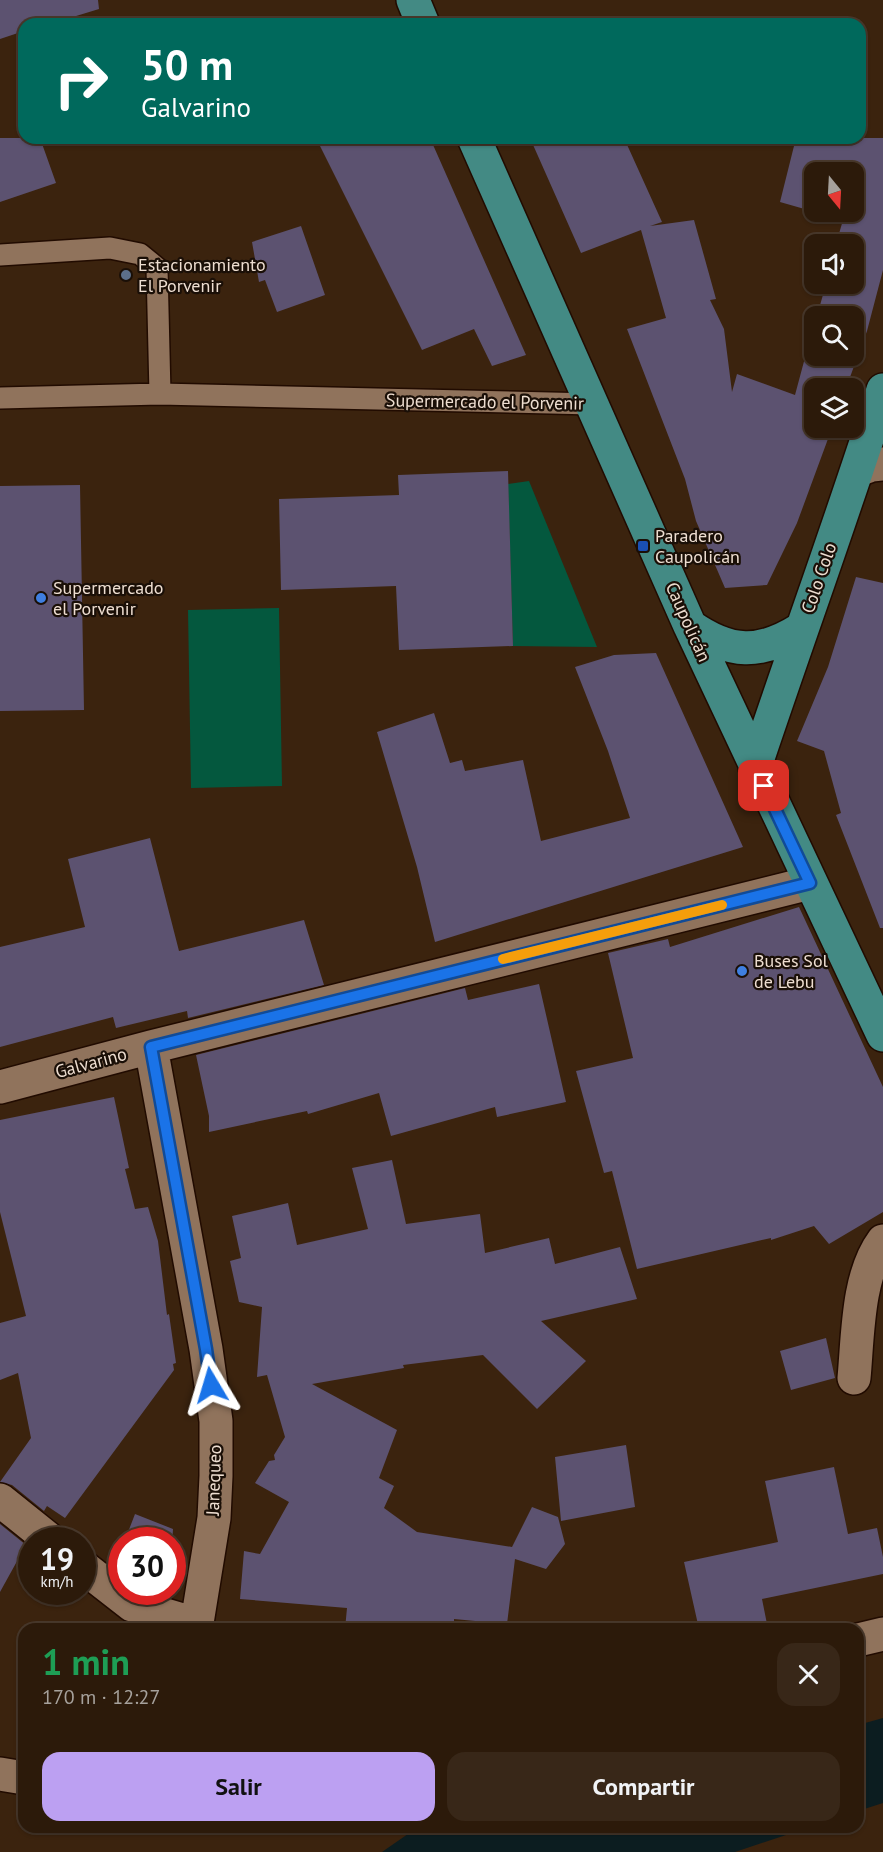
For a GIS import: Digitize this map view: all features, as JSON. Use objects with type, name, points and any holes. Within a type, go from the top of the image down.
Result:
[{"type":"main road","points":[[412,0],[420,18]]},
{"type":"main road","name":"Caupolicán","points":[[477,144],[690,626],[883,1035]]},
{"type":"main road","name":"Colo Colo","points":[[755,767],[801,629],[870,467],[883,390]]},
{"type":"main road","points":[[690,626],[707,638],[726,646],[746,648],[766,646],[785,639],[801,629]]},
{"type":"street","name":"Galvarino","points":[[0,1087],[151,1047],[810,883]]},
{"type":"street","name":"Janequeo","points":[[151,1047],[206,1349],[216,1421],[214,1518],[197,1623]]},
{"type":"street","points":[[854,1378],[864,1284],[876,1250],[883,1241]]},
{"type":"street","points":[[0,1500],[34,1527]]},
{"type":"street","points":[[96,1577],[132,1605],[184,1623]]},
{"type":"street","points":[[864,1639],[883,1634]]},
{"type":"street","points":[[0,1774],[18,1777]]},
{"type":"lane","points":[[0,255],[110,248],[140,255],[158,268],[160,394]]},
{"type":"lane","name":"Supermercado el Porvenir","points":[[0,398],[160,394],[593,404]]},
{"type":"green space","points":[[529,481],[597,647],[513,646],[508,484]]},
{"type":"green space","points":[[279,608],[282,786],[191,788],[188,610]]},
{"type":"shaded area","points":[[883,1718],[883,1803],[864,1809],[864,1723]]},
{"type":"shaded area","points":[[409,1833],[792,1833],[735,1852],[382,1852]]},
{"type":"building","points":[[0,0],[98,0],[99,9],[70,18],[18,18],[18,33],[0,39]]},
{"type":"building","points":[[0,138],[18,138],[18,144],[42,144],[56,183],[0,202]]},
{"type":"building","points":[[866,138],[883,138],[883,270],[864,339],[864,306],[820,306],[823,294],[864,294],[864,234],[839,234],[842,222],[864,222],[864,162],[804,162],[804,209],[780,202],[794,144],[866,144]]},
{"type":"building","points":[[319,144],[433,144],[526,355],[492,366],[474,329],[422,350]]},
{"type":"building","points":[[533,144],[627,144],[662,222],[650,226],[694,220],[716,299],[710,300],[724,329],[732,392],[737,374],[795,395],[804,361],[804,366],[854,366],[850,378],[804,378],[804,438],[828,438],[797,523],[767,585],[725,588],[696,521],[685,479],[627,329],[666,318],[641,230],[581,253]]},
{"type":"building","points":[[301,226],[325,295],[277,312],[265,280],[259,282],[252,242]]},
{"type":"building","points":[[508,471],[513,646],[399,650],[396,586],[281,590],[279,499],[399,495],[398,475]]},
{"type":"building","name":"Supermercado el Porvenir","points":[[80,485],[84,710],[0,711],[0,486]]},
{"type":"building","points":[[856,577],[883,583],[883,928],[880,928],[836,815],[841,813],[824,751],[797,741],[828,667]]},
{"type":"building","points":[[656,653],[743,847],[435,942],[417,867],[377,732],[434,713],[450,763],[462,760],[465,771],[523,760],[541,841],[630,818],[608,751],[575,667],[614,655]]},
{"type":"building","points":[[150,838],[179,951],[304,920],[324,985],[188,1018],[187,1011],[116,1028],[113,1017],[0,1047],[0,947],[85,927],[68,859]]},
{"type":"building","points":[[799,907],[883,1087],[883,1212],[829,1244],[814,1226],[771,1240],[771,1238],[637,1269],[612,1171],[604,1173],[576,1071],[633,1058],[608,953],[668,939],[670,947]]},
{"type":"building","points":[[539,984],[566,1102],[497,1117],[495,1107],[391,1136],[379,1093],[308,1114],[307,1111],[209,1132],[209,1116],[196,1055],[465,988],[468,1000]]},
{"type":"building","points":[[114,1097],[129,1168],[125,1169],[135,1209],[148,1207],[158,1241],[167,1315],[169,1314],[176,1363],[173,1364],[174,1370],[65,1518],[47,1506],[44,1511],[12,1485],[0,1482],[31,1438],[18,1373],[0,1380],[0,1323],[26,1316],[0,1212],[0,1120]]},
{"type":"building","points":[[392,1160],[406,1224],[480,1214],[485,1253],[549,1238],[555,1264],[620,1247],[637,1299],[541,1321],[586,1361],[537,1409],[483,1355],[403,1365],[404,1368],[312,1384],[397,1430],[379,1478],[394,1486],[384,1508],[417,1532],[512,1547],[532,1507],[558,1517],[565,1544],[546,1569],[515,1559],[507,1623],[454,1619],[454,1623],[346,1623],[347,1608],[240,1599],[244,1551],[260,1554],[289,1502],[255,1483],[269,1461],[275,1460],[274,1455],[285,1437],[267,1375],[257,1377],[262,1307],[239,1302],[230,1261],[241,1258],[232,1216],[288,1203],[297,1245],[368,1229],[352,1168]]},
{"type":"building","points":[[826,1338],[835,1378],[791,1390],[780,1351]]},
{"type":"building","points":[[626,1445],[635,1507],[561,1521],[555,1457]]},
{"type":"building","points":[[834,1467],[848,1534],[877,1528],[883,1557],[883,1574],[762,1599],[767,1623],[698,1623],[684,1562],[778,1542],[765,1481]]},
{"type":"building","points":[[135,1514],[168,1527],[130,1527]]},
{"type":"building","points":[[0,1524],[18,1539],[18,1559],[0,1592]]},
{"type":"slow traffic","points":[[503,959],[722,905]]},
{"type":"place","name":"Estacionamiento El Porvenir","points":[[126,275]]},
{"type":"place","name":"Paradero Caupolicán","points":[[643,546]]},
{"type":"place","name":"Supermercado el Porvenir","points":[[41,598]]},
{"type":"place","name":"Buses Sol de Lebu","points":[[742,971]]},
{"type":"route","points":[[211,1385],[151,1047],[810,883],[764,786]]}]
